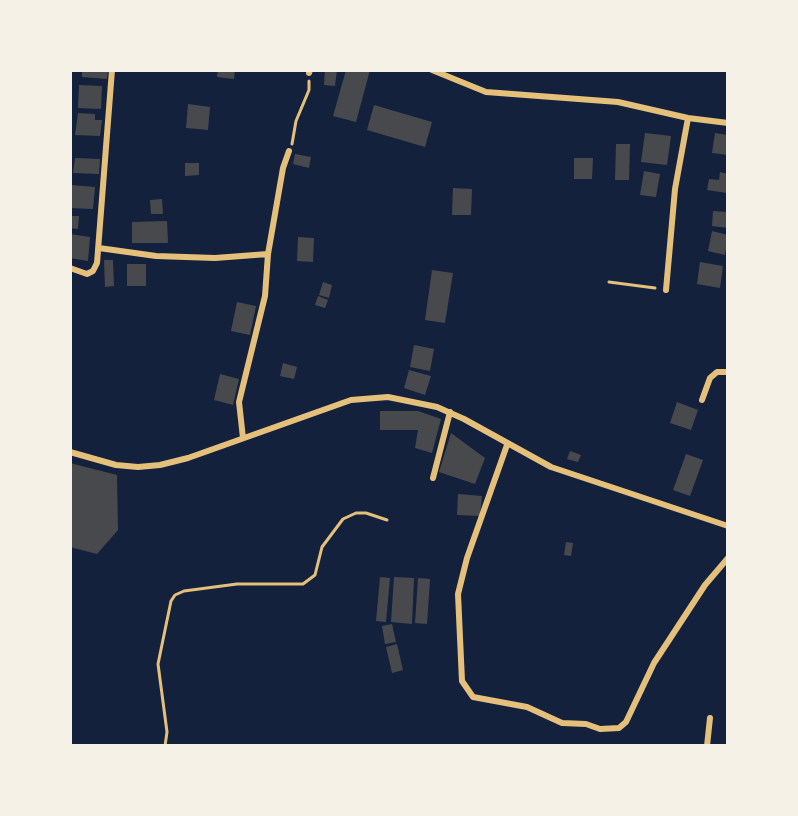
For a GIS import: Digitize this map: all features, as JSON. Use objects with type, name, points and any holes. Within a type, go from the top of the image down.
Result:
[{"type":"street","points":[[70,268],[87,274],[93,271],[99,248],[112,70]]},
{"type":"street","points":[[432,70],[486,92],[618,102],[688,118],[728,123]]},
{"type":"street","points":[[666,290],[675,189],[688,118]]},
{"type":"street","points":[[243,438],[239,402],[264,296],[268,254],[283,168],[289,151]]},
{"type":"street","points":[[99,248],[156,256],[215,258],[268,254]]},
{"type":"street","points":[[702,400],[710,378],[717,372],[728,372]]},
{"type":"street","points":[[70,452],[116,465],[138,467],[188,459],[351,400],[369,397],[405,400],[450,412],[551,467],[728,526]]},
{"type":"street","points":[[433,478],[450,412]]},
{"type":"street","points":[[507,445],[467,558],[458,594],[462,681],[473,697],[527,707],[562,723],[586,724],[600,729],[619,728],[626,722],[654,663],[705,585],[728,558]]},
{"type":"street","points":[[707,746],[710,718]]},
{"type":"path","points":[[289,151],[296,121],[309,90],[309,72]]},
{"type":"path","points":[[609,282],[666,290]]},
{"type":"path","points":[[165,746],[167,732],[158,664],[171,602],[175,595],[199,588],[237,584],[303,584],[315,575],[322,548],[343,519],[356,513],[366,513],[387,520]]},
{"type":"building","points":[[82,70],[108,70],[107,79],[82,77]]},
{"type":"building","points":[[218,70],[235,70],[234,79],[217,77]]},
{"type":"building","points":[[325,70],[337,70],[335,86],[324,85]]},
{"type":"building","points":[[346,70],[370,70],[356,122],[333,116]]},
{"type":"building","points":[[79,85],[102,86],[101,109],[78,108]]},
{"type":"building","points":[[188,104],[210,107],[208,130],[186,128]]},
{"type":"building","points":[[374,105],[432,122],[425,147],[367,130]]},
{"type":"building","points":[[78,113],[95,114],[95,120],[102,120],[100,136],[75,135]]},
{"type":"building","points":[[645,133],[671,136],[667,165],[641,162]]},
{"type":"building","points":[[715,133],[728,135],[728,155],[712,153]]},
{"type":"building","points":[[616,144],[630,144],[629,180],[615,180]]},
{"type":"building","points":[[295,154],[311,157],[309,168],[293,164]]},
{"type":"building","points":[[75,158],[100,159],[99,174],[73,173]]},
{"type":"building","points":[[574,158],[593,158],[592,179],[574,179]]},
{"type":"building","points":[[185,163],[199,163],[199,175],[185,176]]},
{"type":"building","points":[[644,171],[660,174],[656,197],[640,195]]},
{"type":"building","points":[[720,172],[728,174],[727,193],[707,190],[709,179],[719,180]]},
{"type":"building","points":[[71,185],[95,187],[93,209],[70,208]]},
{"type":"building","points":[[453,188],[472,189],[471,215],[452,215]]},
{"type":"building","points":[[162,199],[163,214],[151,214],[150,200]]},
{"type":"building","points":[[713,211],[728,212],[728,228],[712,226]]},
{"type":"building","points":[[70,216],[79,216],[78,229],[70,228]]},
{"type":"building","points":[[167,221],[168,243],[132,243],[132,222]]},
{"type":"building","points":[[712,231],[728,235],[725,255],[708,251]]},
{"type":"building","points":[[70,234],[90,237],[88,261],[70,258]]},
{"type":"building","points":[[298,237],[314,238],[313,262],[297,261]]},
{"type":"building","points":[[104,260],[113,260],[114,286],[105,287]]},
{"type":"building","points":[[700,262],[723,266],[720,288],[697,284]]},
{"type":"building","points":[[127,264],[146,264],[146,286],[127,286]]},
{"type":"building","points":[[432,270],[453,273],[445,323],[425,320]]},
{"type":"building","points":[[323,282],[332,285],[329,298],[319,295]]},
{"type":"building","points":[[318,296],[328,300],[325,308],[315,305]]},
{"type":"building","points":[[237,302],[256,306],[250,335],[231,331]]},
{"type":"building","points":[[414,345],[434,349],[430,371],[410,367]]},
{"type":"building","points":[[283,363],[297,367],[294,379],[280,376]]},
{"type":"building","points":[[409,370],[431,376],[425,395],[404,388]]},
{"type":"building","points":[[220,374],[239,379],[233,405],[214,400]]},
{"type":"building","points":[[677,402],[698,410],[691,430],[670,423]]},
{"type":"building","points":[[380,411],[418,411],[441,419],[432,453],[415,448],[418,430],[380,430]]},
{"type":"building","points":[[451,433],[485,458],[475,484],[439,472]]},
{"type":"building","points":[[570,451],[581,455],[578,462],[567,459]]},
{"type":"building","points":[[686,454],[703,460],[690,496],[673,490]]},
{"type":"building","points":[[70,463],[117,475],[118,530],[97,554],[70,547]]},
{"type":"building","points":[[458,494],[482,496],[480,516],[457,515]]},
{"type":"building","points":[[566,542],[573,543],[571,556],[564,555]]},
{"type":"building","points":[[380,577],[390,578],[386,622],[376,621]]},
{"type":"building","points":[[394,577],[414,578],[412,624],[391,622]]},
{"type":"building","points":[[418,578],[430,579],[427,624],[415,623]]},
{"type":"building","points":[[392,624],[396,642],[385,644],[382,626]]},
{"type":"building","points":[[397,644],[403,670],[392,673],[386,647]]}]
